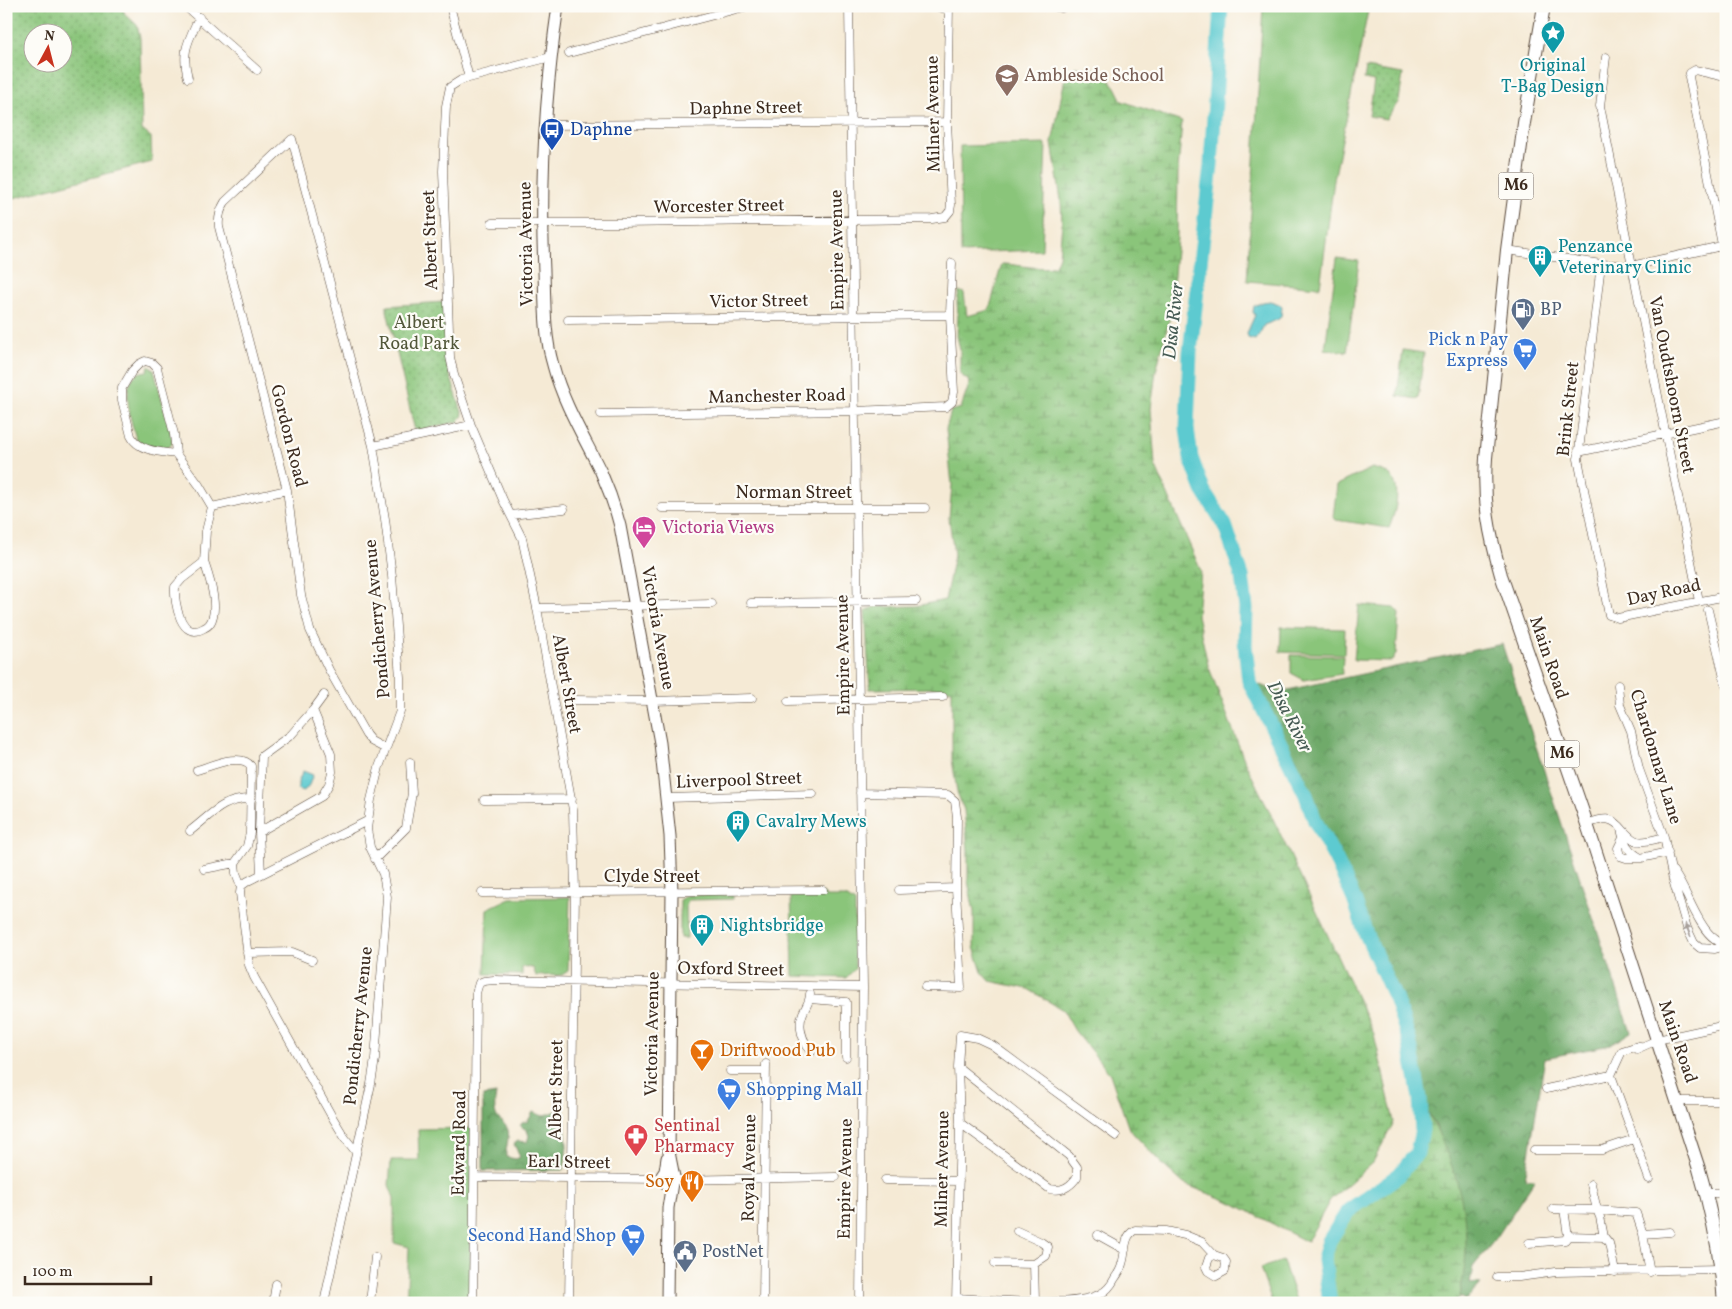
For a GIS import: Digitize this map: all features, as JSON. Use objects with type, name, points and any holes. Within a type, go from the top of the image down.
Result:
[{"type":"main road","name":"Main Road","points":[[1544,6],[1524,123],[1507,250],[1486,465],[1486,511],[1490,536],[1501,575],[1586,824],[1678,1102],[1706,1194],[1724,1284],[1724,1303]]},
{"type":"street","points":[[185,6],[257,70]]},
{"type":"street","points":[[188,78],[184,65],[184,54],[199,6]]},
{"type":"street","points":[[450,6],[469,78],[551,57]]},
{"type":"street","name":"Victoria Avenue","points":[[558,6],[545,125],[542,224],[548,340],[552,365],[560,390],[612,496],[620,526],[653,701],[666,798],[672,892],[667,1303]]},
{"type":"street","points":[[570,53],[748,6]]},
{"type":"street","name":"Empire Avenue","points":[[849,6],[863,987],[860,1303]]},
{"type":"street","points":[[935,6],[949,8]]},
{"type":"street","points":[[1053,6],[1062,8]]},
{"type":"street","name":"Milner Avenue","points":[[947,216],[951,205],[947,122],[949,8]]},
{"type":"street","name":"Van Oudtshoorn Street","points":[[1606,57],[1600,106],[1699,600]]},
{"type":"street","points":[[1721,76],[1695,70],[1690,72],[1689,77],[1724,245],[1726,265]]},
{"type":"street","name":"Albert Street","points":[[469,78],[457,82],[450,87],[447,100],[443,171],[450,357],[454,375],[472,425],[522,538],[537,608],[572,799],[575,834],[569,1303]]},
{"type":"street","name":"Daphne Street","points":[[545,125],[947,122]]},
{"type":"street","name":"Pondicherry Avenue","points":[[292,139],[373,446],[392,576],[400,687],[400,711],[373,788],[368,821],[367,837],[386,884],[386,922],[375,1059],[367,1105],[324,1303]]},
{"type":"street","name":"Gordon Road","points":[[292,139],[225,202],[218,218],[221,236],[287,490],[301,595],[310,630],[329,670],[366,735],[371,741],[386,749]]},
{"type":"street","name":"Worcester Street","points":[[492,223],[932,219],[947,216]]},
{"type":"street","points":[[1507,250],[1601,264],[1631,266],[1724,245]]},
{"type":"street","points":[[950,315],[952,263]]},
{"type":"street","name":"Brink Street","points":[[1601,264],[1578,452],[1580,479],[1609,615]]},
{"type":"street","name":"Victor Street","points":[[568,320],[950,315]]},
{"type":"street","name":"Manchester Road","points":[[601,414],[855,411],[946,407],[951,404],[954,392],[950,315]]},
{"type":"street","points":[[176,454],[141,447],[133,441],[131,436],[122,400],[122,388],[132,371],[145,361],[152,363],[157,368],[174,434],[176,454],[199,485],[212,508],[206,531],[204,562],[209,577],[214,614],[211,622],[206,627],[192,632],[185,628],[180,617],[175,587],[204,562]]},
{"type":"street","points":[[1578,452],[1726,421]]},
{"type":"street","points":[[373,446],[472,425]]},
{"type":"street","points":[[212,508],[287,490]]},
{"type":"street","points":[[511,516],[564,508]]},
{"type":"street","name":"Norman Street","points":[[662,508],[925,508]]},
{"type":"street","name":"Day Road","points":[[1609,615],[1618,618],[1726,596]]},
{"type":"street","points":[[751,603],[916,601]]},
{"type":"street","points":[[537,608],[712,604]]},
{"type":"street","points":[[1708,610],[1723,664],[1726,686]]},
{"type":"street","name":"Chardonnay Lane","points":[[1618,685],[1620,705],[1632,731],[1639,769],[1664,837],[1687,928],[1694,942],[1700,948],[1716,949],[1726,945]]},
{"type":"street","points":[[261,874],[259,832],[262,756],[286,739],[324,695]]},
{"type":"street","points":[[788,701],[943,697]]},
{"type":"street","points":[[573,700],[653,701],[752,698]]},
{"type":"street","points":[[259,832],[322,796],[329,784],[332,772],[331,754],[313,710]]},
{"type":"street","points":[[196,770],[236,759],[248,762],[251,766],[252,800],[249,841],[235,863],[237,877],[241,886],[240,898],[248,953],[254,977],[331,1115],[356,1152]]},
{"type":"street","points":[[375,859],[406,828],[412,793],[410,762]]},
{"type":"street","points":[[860,793],[948,795],[954,799],[956,806],[956,888],[961,988],[925,987]]},
{"type":"street","name":"Liverpool Street","points":[[666,798],[813,794]]},
{"type":"street","points":[[190,830],[229,802],[242,799],[252,800]]},
{"type":"street","points":[[484,800],[572,799]]},
{"type":"street","points":[[1586,824],[1606,818],[1621,827],[1629,837],[1637,841],[1664,837]]},
{"type":"street","points":[[241,886],[261,874],[368,821]]},
{"type":"street","points":[[1621,827],[1623,838],[1629,850],[1641,858],[1668,852]]},
{"type":"street","points":[[204,869],[235,863]]},
{"type":"street","points":[[1672,869],[1680,879],[1708,932],[1716,940],[1726,945]]},
{"type":"street","points":[[899,890],[956,888]]},
{"type":"street","name":"Clyde Street","points":[[482,893],[823,890]]},
{"type":"street","points":[[248,953],[292,952],[312,960]]},
{"type":"street","name":"Oxford Street","points":[[479,984],[488,980],[863,987]]},
{"type":"street","name":"Edward Road","points":[[473,1303],[476,1177],[476,993],[479,984]]},
{"type":"street","points":[[810,987],[810,999],[802,1013],[802,1038],[811,1052]]},
{"type":"street","points":[[810,999],[846,1002],[846,1057]]},
{"type":"street","points":[[1649,1179],[1611,1075],[1620,1054],[1657,1040],[1726,1025]]},
{"type":"street","name":"Milner Avenue","points":[[956,1300],[960,1123],[958,1067],[960,1035],[977,1038],[1000,1051],[1116,1136]]},
{"type":"street","name":"Royal Avenue","points":[[730,1071],[766,1067],[763,1303]]},
{"type":"street","points":[[958,1067],[1068,1156],[1077,1168],[1077,1177],[1066,1188],[1050,1189],[960,1123]]},
{"type":"street","points":[[1546,1089],[1611,1075]]},
{"type":"street","points":[[1678,1102],[1726,1101]]},
{"type":"street","points":[[1534,1150],[1602,1150],[1634,1139]]},
{"type":"street","name":"Earl Street","points":[[476,1177],[765,1180],[836,1177]]},
{"type":"street","points":[[885,1180],[959,1181]]},
{"type":"street","points":[[1591,1184],[1596,1210],[1600,1216],[1604,1237],[1609,1243],[1615,1272]]},
{"type":"street","points":[[1706,1194],[1726,1194]]},
{"type":"street","points":[[1553,1209],[1634,1212],[1637,1214],[1643,1234],[1650,1272]]},
{"type":"street","points":[[1564,1209],[1566,1241]]},
{"type":"street","points":[[956,1300],[1081,1300],[1101,1294],[1115,1279],[1122,1265],[1126,1242],[1131,1232],[1140,1229],[1166,1231],[1195,1238],[1206,1245],[1214,1255]]},
{"type":"street","points":[[995,1263],[1034,1264],[1046,1256],[1048,1247],[1042,1242],[1017,1231]]},
{"type":"street","points":[[1643,1234],[1670,1232]]},
{"type":"street","points":[[1098,1235],[1125,1250]]},
{"type":"street","points":[[1529,1243],[1604,1237]]},
{"type":"street","points":[[370,1303],[374,1257]]},
{"type":"street","points":[[1034,1264],[1035,1301]]},
{"type":"street","points":[[1497,1277],[1519,1277],[1556,1272],[1650,1272],[1721,1269]]},
{"type":"street","points":[[273,1303],[276,1284]]},
{"type":"green space","points":[[6,6],[122,6],[125,14],[137,25],[140,38],[142,130],[151,137],[152,162],[6,200]]},
{"type":"green space","points":[[1263,6],[1369,6],[1334,180],[1320,287],[1247,281]]},
{"type":"green space","points":[[1075,67],[1101,70],[1115,87],[1122,101],[1182,122],[1178,171],[1177,238],[1171,313],[1156,371],[1151,409],[1155,465],[1201,571],[1197,615],[1208,665],[1245,762],[1374,1034],[1394,1122],[1373,1162],[1330,1200],[1307,1242],[1233,1203],[1184,1184],[1129,1129],[1110,1074],[1075,1031],[1063,1010],[1028,989],[990,981],[982,972],[974,947],[974,912],[968,881],[968,850],[964,810],[957,792],[952,759],[952,690],[943,688],[870,689],[865,611],[874,607],[916,606],[945,600],[954,555],[949,518],[952,485],[946,429],[951,411],[961,408],[970,382],[960,374],[960,350],[957,336],[957,302],[959,291],[964,293],[967,316],[989,310],[1002,264],[1036,268],[1050,267],[1055,266],[1059,256],[1062,224],[1061,200],[1052,143],[1066,73]]},
{"type":"green space","points":[[1366,68],[1403,74],[1399,101],[1386,119],[1369,116],[1374,81],[1364,79]]},
{"type":"green space","points":[[1046,144],[1042,250],[961,253],[960,146]]},
{"type":"green space","points":[[1337,258],[1359,261],[1347,352],[1325,349]]},
{"type":"green space","name":"Albert Road Park","points":[[444,302],[447,366],[463,415],[458,422],[415,431],[386,306]]},
{"type":"green space","points":[[1403,350],[1424,353],[1418,399],[1397,396]]},
{"type":"green space","points":[[149,366],[154,370],[172,437],[172,443],[168,447],[145,445],[136,439],[131,421],[128,399],[129,389],[132,380],[137,374],[147,371]]},
{"type":"green space","points":[[1372,468],[1389,474],[1396,488],[1395,509],[1389,528],[1336,520],[1333,517],[1337,485]]},
{"type":"green space","points":[[1359,605],[1395,608],[1399,614],[1396,654],[1392,661],[1354,660]]},
{"type":"green space","points":[[1281,627],[1345,629],[1344,654],[1280,652]]},
{"type":"green space","points":[[1502,644],[1631,1032],[1610,1045],[1545,1058],[1525,1179],[1535,1179],[1497,1237],[1473,1267],[1470,1283],[1481,1284],[1466,1300],[1460,1297],[1466,1248],[1436,1126],[1420,1098],[1409,1039],[1354,899],[1315,821],[1306,795],[1249,681],[1270,689],[1283,691]]},
{"type":"green space","points":[[1291,655],[1343,656],[1342,674],[1304,680],[1291,673]]},
{"type":"green space","points":[[791,893],[846,897],[855,903],[855,969],[846,978],[793,976]]},
{"type":"green space","points":[[688,895],[733,895],[733,899],[688,900],[686,905],[687,938],[680,938],[680,900]]},
{"type":"green space","points":[[570,897],[568,971],[562,975],[536,976],[533,968],[522,967],[522,975],[485,974],[487,909],[510,898]]},
{"type":"green space","points":[[496,1094],[495,1113],[508,1130],[506,1157],[516,1159],[520,1157],[514,1144],[518,1141],[527,1142],[529,1136],[527,1130],[520,1126],[522,1123],[528,1121],[533,1112],[543,1116],[557,1111],[560,1099],[563,1100],[567,1146],[564,1170],[483,1171],[483,1096]]},
{"type":"green space","points":[[1420,1098],[1446,1151],[1459,1189],[1463,1208],[1466,1253],[1460,1297],[1455,1303],[1330,1303],[1324,1259],[1329,1241],[1348,1211],[1399,1175],[1416,1154],[1422,1130]]},
{"type":"green space","points":[[472,1128],[470,1303],[406,1303],[409,1247],[394,1243],[394,1198],[389,1185],[391,1160],[419,1160],[418,1129]]},
{"type":"green space","points":[[1283,1261],[1297,1303],[1272,1303],[1260,1268]]},
{"type":"water","points":[[1270,301],[1282,307],[1281,317],[1264,325],[1255,340],[1248,338],[1247,333],[1255,315],[1253,312],[1254,306]]},
{"type":"water","points":[[303,771],[313,775],[304,791],[298,789],[298,782]]},
{"type":"waterway","name":"Disa River","points":[[1221,6],[1211,165],[1190,352],[1187,428],[1191,458],[1203,490],[1225,525],[1242,576],[1246,608],[1245,645],[1249,681],[1306,795],[1315,821],[1354,899],[1366,934],[1395,998],[1409,1039],[1420,1098],[1422,1130],[1417,1153],[1399,1175],[1348,1211],[1329,1241],[1324,1259],[1330,1303]]},
{"type":"place","name":"Original T-Bag Design","points":[[1553,54]]},
{"type":"place","name":"Ambleside School","points":[[1007,97]]},
{"type":"place","name":"Daphne","points":[[552,151]]},
{"type":"place","name":"Penzance Veterinary Clinic","points":[[1540,278]]},
{"type":"place","name":"BP","points":[[1523,331]]},
{"type":"place","name":"Pick n Pay Express","points":[[1525,371]]},
{"type":"place","name":"Victoria Views","points":[[644,549]]},
{"type":"place","name":"Cavalry Mews","points":[[738,843]]},
{"type":"place","name":"Nightsbridge","points":[[702,947]]},
{"type":"place","name":"Driftwood Pub","points":[[702,1072]]},
{"type":"place","name":"Shopping Mall","points":[[729,1111]]},
{"type":"place","name":"Sentinal Pharmacy","points":[[636,1157]]},
{"type":"place","name":"Soy","points":[[692,1203]]},
{"type":"place","name":"Second Hand Shop","points":[[633,1257]]},
{"type":"place","name":"PostNet","points":[[685,1273]]}]
